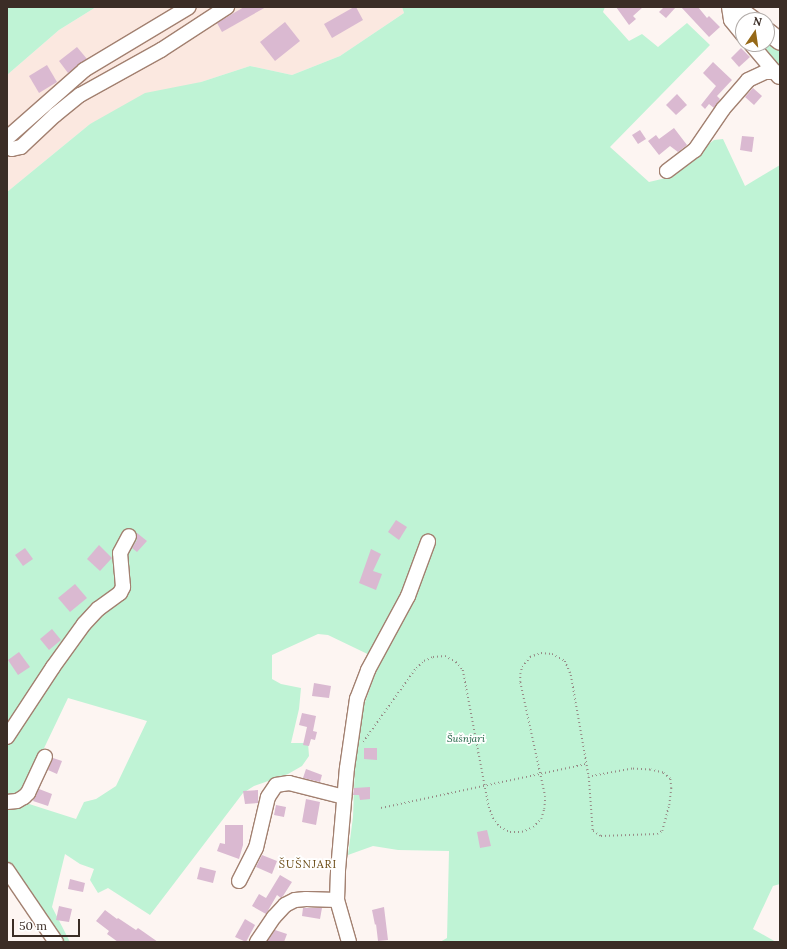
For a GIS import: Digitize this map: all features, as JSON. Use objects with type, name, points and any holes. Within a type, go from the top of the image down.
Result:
[{"type":"street","points":[[7,138],[84,70],[189,7]]},
{"type":"street","points":[[7,147],[12,149],[22,147],[55,115],[80,95],[161,50],[227,7]]},
{"type":"street","points":[[729,7],[731,20],[735,25]]},
{"type":"street","points":[[758,52],[778,75]]},
{"type":"street","points":[[667,171],[695,150],[723,109],[748,80],[765,72],[778,75]]},
{"type":"street","points":[[7,737],[53,667],[84,624],[98,609],[120,593],[123,587],[120,553],[129,536]]},
{"type":"street","points":[[349,942],[338,900],[338,870],[351,730],[357,699],[368,670],[408,596],[428,542]]},
{"type":"street","points":[[7,802],[24,797],[28,793],[45,757]]},
{"type":"street","points":[[239,881],[256,848],[268,796],[276,786],[289,783],[344,796]]},
{"type":"street","points":[[7,870],[56,942]]},
{"type":"street","points":[[257,942],[274,917],[285,905],[296,900],[306,899],[338,900]]},
{"type":"path","points":[[362,747],[365,738],[416,668],[428,659],[445,656],[456,662],[463,670],[493,818],[500,827],[510,832],[522,832],[541,819],[545,798],[520,682],[522,667],[530,657],[541,653],[552,654],[565,661],[569,667],[589,777],[592,828],[597,835],[607,836],[657,834],[662,831],[669,805],[671,788],[670,779],[663,773],[650,770],[632,770],[589,777]]},
{"type":"path","points":[[381,808],[586,764]]},
{"type":"shaded area","points":[[96,7],[402,7],[404,13],[340,56],[292,75],[250,66],[201,82],[90,124],[7,192],[7,75],[59,30]]},
{"type":"green space","points":[[7,7],[96,7],[59,30],[7,75]]},
{"type":"green space","name":"Šušnjari","points":[[402,7],[605,7],[603,12],[629,41],[642,34],[658,47],[687,23],[710,45],[610,147],[649,182],[666,178],[714,140],[723,139],[745,186],[780,165],[780,884],[773,886],[753,929],[776,942],[440,942],[447,938],[449,851],[398,850],[373,846],[348,855],[353,817],[355,764],[364,705],[380,660],[328,635],[318,634],[272,655],[272,679],[281,684],[301,688],[299,709],[291,743],[308,743],[309,756],[302,766],[288,774],[254,786],[243,793],[150,915],[108,888],[98,893],[90,880],[94,869],[80,864],[65,854],[52,907],[70,942],[57,942],[7,864],[7,192],[90,124],[145,93],[201,82],[250,66],[292,75],[340,56],[404,13]],"holes":[[[68,698],[147,721],[116,786],[96,799],[84,802],[76,819],[26,803],[25,788]]]},
{"type":"green space","points":[[775,47],[780,51],[780,70],[763,52],[775,52]]},
{"type":"building","points":[[244,7],[266,7],[222,32],[217,23]]},
{"type":"building","points":[[356,7],[363,20],[332,38],[324,24]]},
{"type":"building","points":[[616,7],[643,7],[633,16],[636,19],[629,25]]},
{"type":"building","points":[[664,7],[676,7],[666,18],[659,12]]},
{"type":"building","points":[[681,7],[698,7],[707,18],[709,16],[720,27],[709,37]]},
{"type":"building","points":[[285,22],[300,41],[275,61],[260,42]]},
{"type":"building","points":[[77,47],[87,59],[68,73],[59,61]]},
{"type":"building","points":[[737,52],[745,52],[750,57],[739,67],[731,58]]},
{"type":"building","points":[[713,62],[732,80],[717,96],[720,99],[714,108],[709,104],[705,109],[701,105],[716,86],[703,73]]},
{"type":"building","points":[[47,65],[57,82],[39,93],[29,76]]},
{"type":"building","points":[[753,88],[762,96],[754,105],[745,97]]},
{"type":"building","points":[[677,94],[687,105],[676,115],[666,105]]},
{"type":"building","points":[[674,128],[687,145],[678,152],[670,146],[659,155],[648,141],[656,135],[659,139]]},
{"type":"building","points":[[640,130],[646,139],[638,144],[632,135]]},
{"type":"building","points":[[742,136],[754,137],[752,152],[740,150]]},
{"type":"building","points":[[396,520],[407,527],[399,540],[388,532]]},
{"type":"building","points":[[137,533],[147,541],[137,552],[132,548],[137,540]]},
{"type":"building","points":[[99,545],[112,558],[100,571],[87,559]]},
{"type":"building","points":[[25,548],[33,559],[23,566],[15,555]]},
{"type":"building","points":[[371,549],[381,554],[373,571],[382,574],[376,590],[359,583]]},
{"type":"building","points":[[75,584],[87,598],[70,612],[58,598]]},
{"type":"building","points":[[52,629],[61,640],[49,650],[40,639]]},
{"type":"building","points":[[19,652],[30,667],[18,675],[8,660]]},
{"type":"building","points":[[314,683],[331,686],[329,698],[312,696]]},
{"type":"building","points":[[302,713],[316,716],[313,731],[317,732],[315,740],[311,739],[309,746],[303,745],[307,727],[299,725]]},
{"type":"building","points":[[364,748],[377,748],[377,760],[364,759]]},
{"type":"building","points":[[53,758],[62,761],[57,774],[48,770]]},
{"type":"building","points":[[306,769],[322,775],[320,782],[303,778]]},
{"type":"building","points":[[370,787],[370,799],[360,800],[359,795],[353,795],[354,788]]},
{"type":"building","points":[[39,789],[52,794],[48,806],[33,801]]},
{"type":"building","points":[[258,790],[258,803],[245,804],[243,791]]},
{"type":"building","points":[[306,799],[320,802],[316,825],[302,822]]},
{"type":"building","points":[[276,805],[286,807],[284,817],[274,815]]},
{"type":"building","points":[[225,825],[243,825],[243,845],[239,859],[217,851],[220,843],[225,844]]},
{"type":"building","points":[[487,830],[491,846],[480,848],[477,832]]},
{"type":"building","points":[[262,855],[277,861],[272,874],[256,867]]},
{"type":"building","points":[[200,867],[216,871],[213,883],[197,879]]},
{"type":"building","points":[[280,875],[292,882],[283,896],[281,898],[277,895],[266,914],[252,906],[259,894],[266,898]]},
{"type":"building","points":[[70,879],[85,883],[83,892],[68,889]]},
{"type":"building","points":[[59,906],[72,909],[69,922],[56,920]]},
{"type":"building","points":[[384,907],[388,940],[378,941],[376,924],[375,925],[372,910]]},
{"type":"building","points":[[303,908],[322,908],[320,919],[302,916]]},
{"type":"building","points":[[105,910],[136,930],[138,928],[158,942],[118,942],[107,934],[109,931],[96,921]]},
{"type":"building","points":[[245,919],[255,925],[246,942],[235,937]]},
{"type":"building","points":[[275,930],[287,934],[284,942],[267,942]]},
{"type":"district","name":"ŠUŠNJARI","points":[[308,864]]}]
